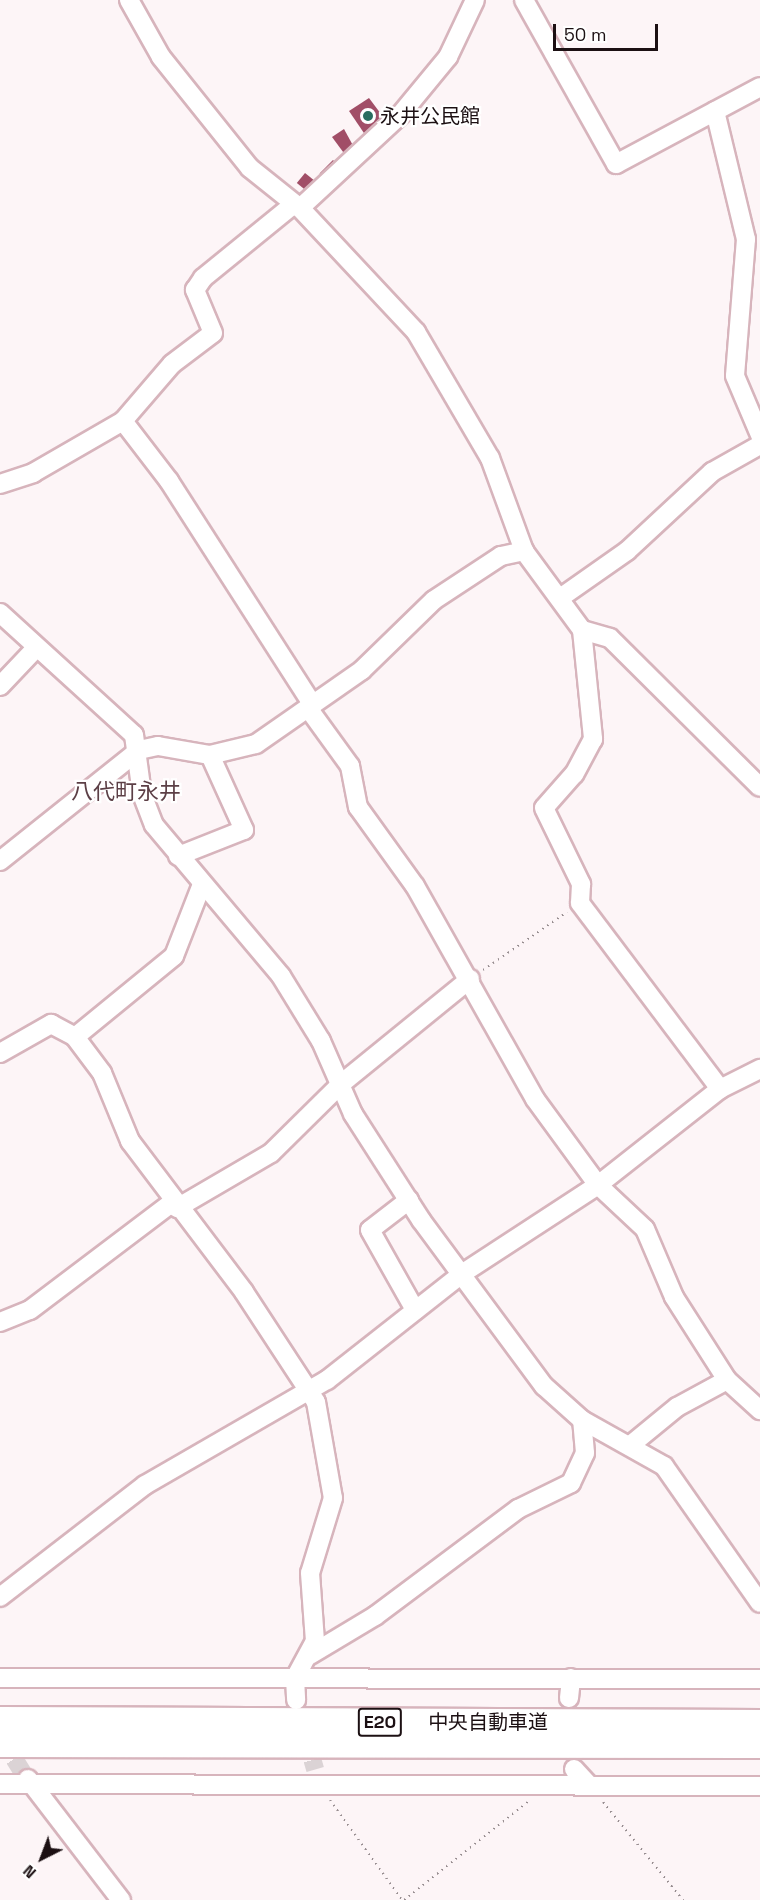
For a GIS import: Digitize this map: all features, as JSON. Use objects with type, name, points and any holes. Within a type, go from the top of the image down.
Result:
[{"type":"highway","name":"中央自動車道","points":[[0,1720],[760,1723]]},
{"type":"highway","name":"中央自動車道","points":[[0,1743],[760,1744]]},
{"type":"street","points":[[129,0],[161,57],[250,168],[297,206],[416,332],[490,458],[524,550],[582,630],[593,740],[574,774],[544,808],[581,884],[580,903],[720,1089]]},
{"type":"street","points":[[0,484],[33,473],[123,421],[172,364],[213,333],[195,290],[203,278],[297,206],[400,114],[448,57],[476,0]]},
{"type":"street","points":[[524,0],[616,164],[760,87]]},
{"type":"street","points":[[715,111],[746,239],[735,376],[760,435]]},
{"type":"street","points":[[123,421],[169,481],[350,766],[358,807],[415,886],[470,979],[535,1099],[598,1185],[645,1229],[674,1297],[727,1380],[760,1410]]},
{"type":"street","points":[[560,598],[627,551],[712,472],[760,445]]},
{"type":"street","points":[[0,861],[37,827],[139,750],[158,746],[210,755],[256,744],[362,670],[434,600],[501,556],[524,550]]},
{"type":"street","points":[[0,613],[134,735],[139,750],[146,804],[154,825],[281,976],[342,1083],[353,1114],[408,1200],[544,1386],[582,1420],[632,1444],[664,1466],[760,1603]]},
{"type":"street","points":[[582,630],[610,638],[760,787]]},
{"type":"street","points":[[0,686],[36,648]]},
{"type":"street","points":[[178,856],[244,830],[210,755]]},
{"type":"street","points":[[75,1037],[174,956],[202,884]]},
{"type":"street","points":[[0,1322],[30,1310],[175,1205],[271,1152],[342,1083],[470,979]]},
{"type":"street","points":[[0,1053],[51,1024],[75,1037],[102,1073],[130,1141],[175,1205],[244,1292],[308,1391],[324,1427],[333,1498],[310,1573],[315,1641],[310,1655],[295,1678],[296,1700]]},
{"type":"street","points":[[0,1597],[145,1485],[308,1391],[463,1273],[598,1185],[720,1089],[760,1069]]},
{"type":"street","points":[[408,1200],[370,1230],[415,1310]]},
{"type":"street","points":[[632,1444],[677,1407],[727,1380]]},
{"type":"street","points":[[310,1655],[375,1616],[518,1509],[572,1483],[585,1454],[582,1420]]},
{"type":"street","points":[[0,1678],[760,1678]]},
{"type":"street","points":[[569,1698],[571,1678]]},
{"type":"street","points":[[574,1768],[590,1786]]},
{"type":"street","points":[[0,1784],[28,1779],[317,1778],[548,1786],[760,1786]]},
{"type":"street","points":[[28,1779],[121,1900]]},
{"type":"path","points":[[470,979],[580,903]]},
{"type":"path","points":[[317,1778],[403,1900],[548,1786]]},
{"type":"path","points":[[590,1786],[683,1900]]},
{"type":"building","name":"永井公民館","points":[[369,98],[387,122],[368,139],[349,111]]},
{"type":"building","points":[[344,129],[356,151],[349,160],[332,137]]},
{"type":"building","points":[[333,160],[341,168],[327,181],[320,173]]},
{"type":"building","points":[[305,173],[322,187],[314,197],[297,183]]},
{"type":"tunnel","points":[[305,1734],[315,1770]]},
{"type":"tunnel","points":[[0,1736],[23,1773]]},
{"type":"place","name":"永井公民館","points":[[368,116]]},
{"type":"district","name":"八代町永井","points":[[126,792]]}]
